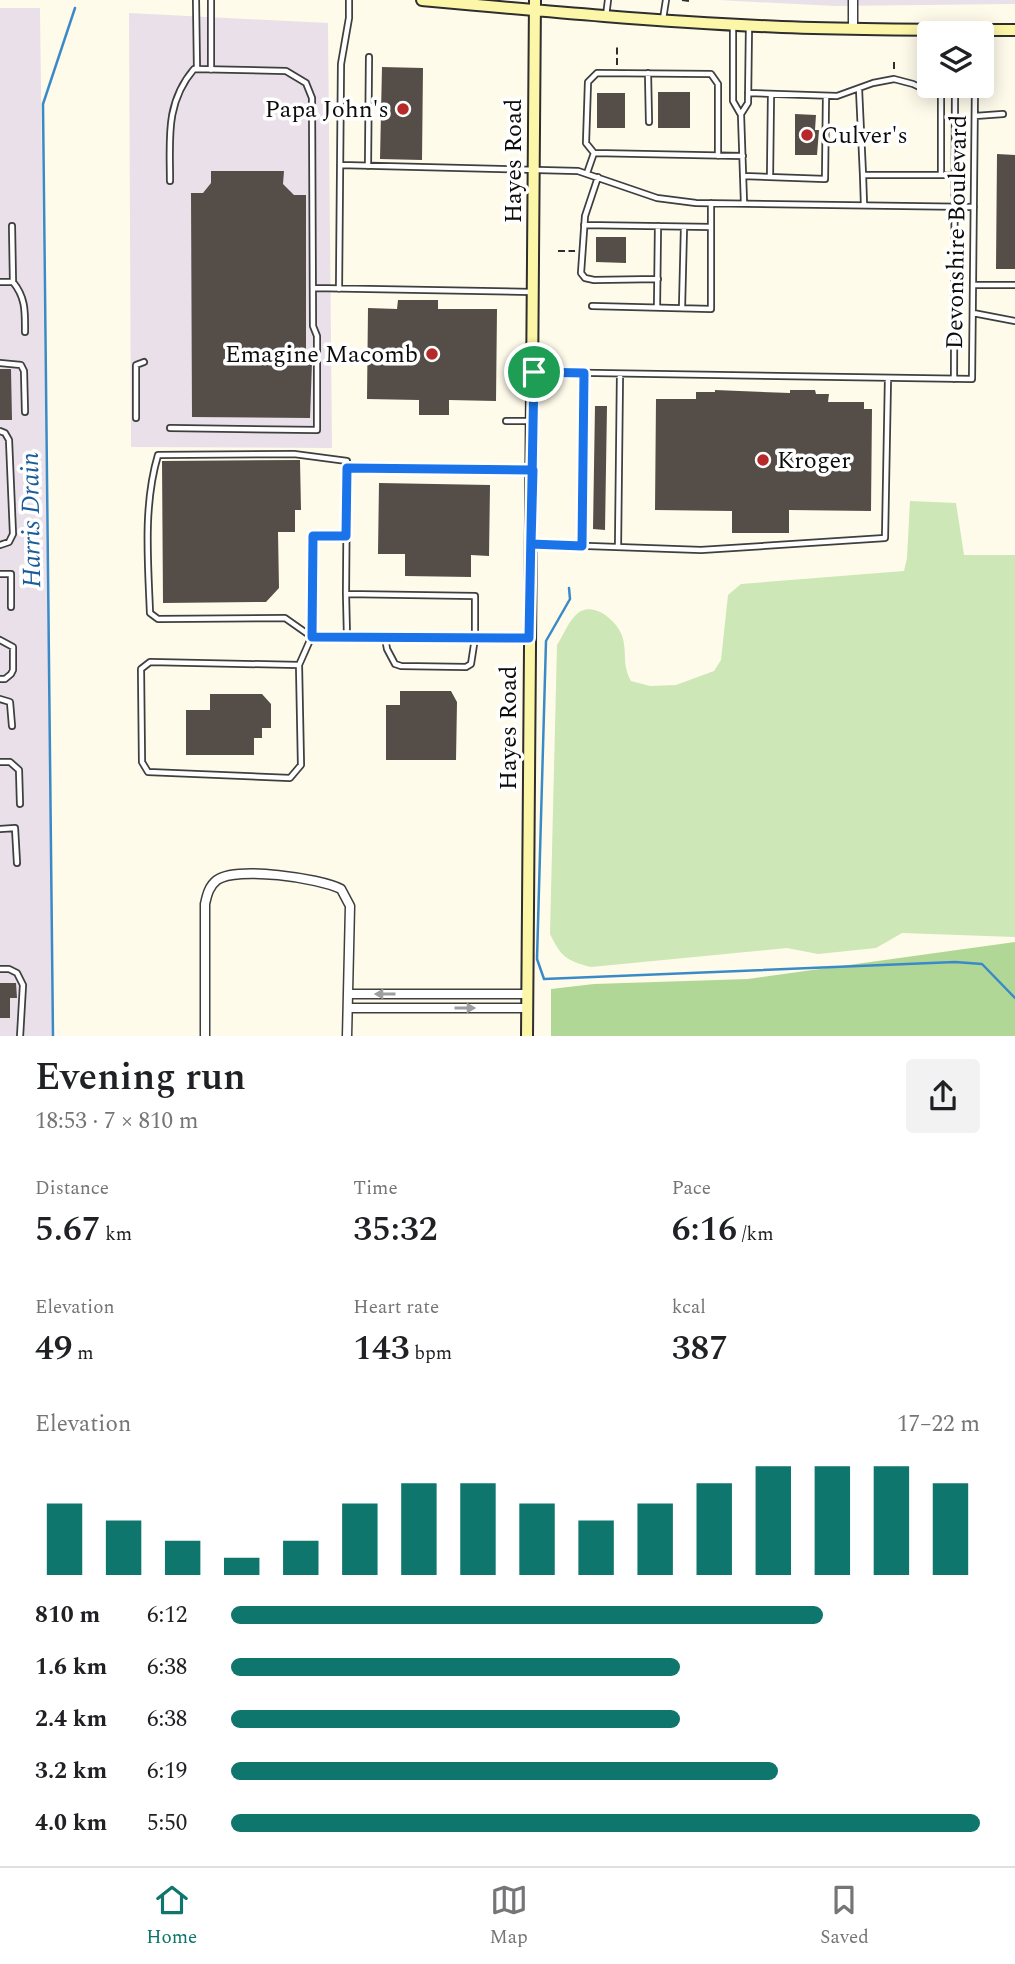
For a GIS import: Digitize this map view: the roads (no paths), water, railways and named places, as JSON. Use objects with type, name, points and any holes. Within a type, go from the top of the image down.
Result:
[{"type":"street","points":[[422,0],[535,5],[606,16],[663,20],[917,31]]},
{"type":"street","points":[[853,0],[853,29]]},
{"type":"street","name":"Hayes Road","points":[[527,1036],[535,5]]},
{"type":"street","points":[[994,31],[1015,30]]},
{"type":"street","points":[[312,637],[529,638]]},
{"type":"street","points":[[205,1036],[205,904],[210,886],[226,875],[239,873],[312,878],[341,888],[350,906],[347,1036]]},
{"type":"street","points":[[348,994],[527,994]]},
{"type":"street","points":[[428,994],[428,1008]]},
{"type":"street","points":[[348,1008],[527,1008]]},
{"type":"lane","points":[[196,0],[197,69]]},
{"type":"lane","points":[[211,0],[211,70]]},
{"type":"lane","points":[[339,289],[341,64],[349,19],[349,0]]},
{"type":"lane","points":[[606,16],[608,0]]},
{"type":"lane","points":[[663,20],[666,0]]},
{"type":"lane","points":[[733,24],[733,101],[741,115],[744,203]]},
{"type":"lane","points":[[741,115],[748,103],[749,25]]},
{"type":"lane","points":[[368,166],[369,57]]},
{"type":"lane","points":[[170,181],[173,103],[194,69],[286,71],[300,78],[310,89],[317,430],[170,428]]},
{"type":"lane","points":[[718,156],[718,84],[711,74],[597,73],[588,82],[586,143],[594,153],[718,156],[743,156]]},
{"type":"lane","points":[[648,73],[649,122]]},
{"type":"lane","points":[[748,93],[837,96],[894,79],[917,86]]},
{"type":"lane","points":[[859,89],[864,205]]},
{"type":"lane","points":[[770,177],[771,94]]},
{"type":"lane","points":[[743,176],[825,179],[826,96]]},
{"type":"lane","points":[[941,98],[941,175]]},
{"type":"lane","name":"Devonshire Boulevard","points":[[954,98],[954,379],[972,379],[975,98]]},
{"type":"lane","points":[[975,116],[1003,114]]},
{"type":"lane","points":[[587,173],[594,153]]},
{"type":"lane","points":[[340,165],[587,173],[656,198],[711,203],[974,207]]},
{"type":"lane","points":[[863,175],[954,175]]},
{"type":"lane","points":[[598,177],[584,225],[581,273],[585,278],[658,279]]},
{"type":"lane","points":[[592,306],[711,309],[711,203]]},
{"type":"lane","points":[[584,225],[711,227]]},
{"type":"lane","points":[[12,226],[13,282],[25,299],[25,332]]},
{"type":"lane","points":[[657,307],[659,226]]},
{"type":"lane","points":[[682,308],[684,227]]},
{"type":"lane","points":[[0,282],[13,282]]},
{"type":"lane","points":[[973,285],[1015,285]]},
{"type":"lane","points":[[313,288],[533,292]]},
{"type":"lane","points":[[973,313],[1015,321]]},
{"type":"lane","points":[[136,418],[136,365],[144,362]]},
{"type":"lane","points":[[0,363],[21,365],[24,371],[26,412]]},
{"type":"lane","points":[[534,372],[954,379]]},
{"type":"lane","points":[[582,546],[584,373]]},
{"type":"lane","points":[[618,547],[620,374]]},
{"type":"lane","points":[[531,544],[701,550],[885,538],[888,378]]},
{"type":"lane","points":[[506,421],[533,421]]},
{"type":"lane","points":[[0,431],[5,433],[9,440],[13,534],[9,541],[0,545]]},
{"type":"lane","points":[[312,637],[285,618],[169,620],[158,619],[150,613],[151,480],[158,455],[294,454],[347,461],[348,637]]},
{"type":"lane","points":[[347,468],[533,470]]},
{"type":"lane","points":[[299,665],[150,662],[141,669],[142,762],[148,772],[290,778],[301,765],[299,665],[312,637],[313,536],[346,536]]},
{"type":"lane","points":[[0,574],[11,574],[11,607]]},
{"type":"lane","points":[[346,594],[475,596],[475,638],[471,664],[466,667],[395,664],[387,649],[385,637]]},
{"type":"lane","points":[[0,640],[13,647],[14,655],[11,674],[0,679]]},
{"type":"lane","points":[[0,699],[10,702],[12,726]]},
{"type":"lane","points":[[0,762],[10,762],[19,770],[20,804]]},
{"type":"lane","points":[[0,829],[15,828],[17,863]]},
{"type":"lane","points":[[0,969],[18,973],[23,985],[20,1036]]},
{"type":"waterway","name":"Harris Drain","points":[[53,1036],[43,104],[75,8]]},
{"type":"waterway","points":[[569,588],[570,599],[546,641],[537,959],[544,979],[955,962],[982,964],[1015,998]]},
{"type":"place","name":"Papa John's","points":[[403,109]]},
{"type":"place","name":"Culver's","points":[[807,135]]},
{"type":"place","name":"Emagine Macomb","points":[[432,354]]},
{"type":"place","name":"Kroger","points":[[763,460]]}]
